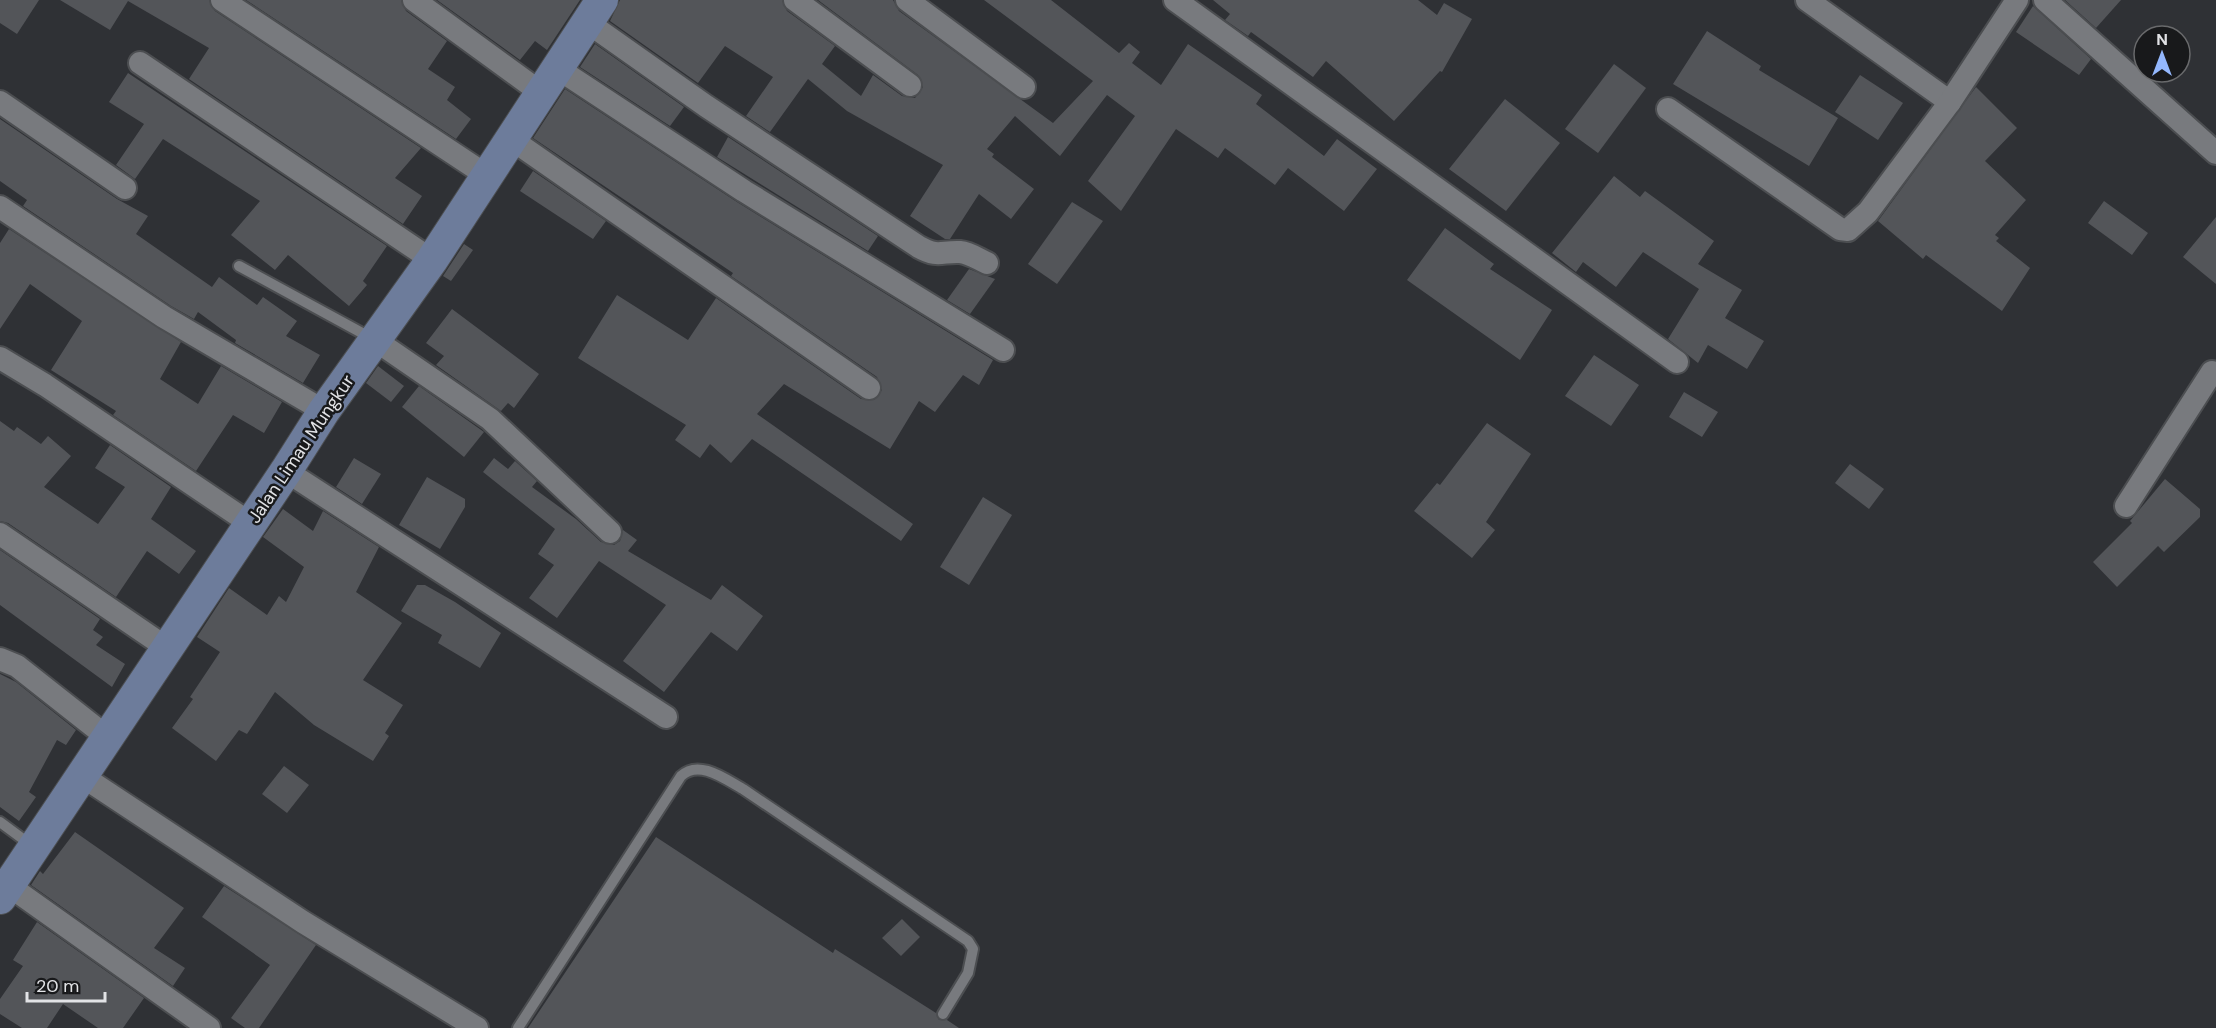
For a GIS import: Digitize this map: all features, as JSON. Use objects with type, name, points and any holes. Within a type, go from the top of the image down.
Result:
[{"type":"street","points":[[222,0],[486,176]]},
{"type":"street","points":[[414,0],[548,80],[744,191],[1003,350]]},
{"type":"street","points":[[795,0],[910,85]]},
{"type":"street","points":[[907,0],[1024,87]]},
{"type":"street","points":[[1175,0],[1677,362]]},
{"type":"street","points":[[1807,0],[1950,102]]},
{"type":"street","points":[[1668,109],[1840,229],[1848,230],[1869,212],[1950,102],[2017,0]]},
{"type":"street","points":[[2045,0],[2216,153]]},
{"type":"street","points":[[595,11],[706,105],[919,247],[935,255],[952,252],[970,254],[987,264]]},
{"type":"street","name":"Jalan Limau Mungkur","points":[[4,891],[251,524],[324,411],[432,260],[595,11]]},
{"type":"street","points":[[140,63],[432,260]]},
{"type":"street","points":[[0,102],[124,188]]},
{"type":"street","points":[[511,139],[869,388]]},
{"type":"street","points":[[0,207],[164,317],[324,411]]},
{"type":"street","points":[[375,340],[490,419],[610,532]]},
{"type":"street","points":[[0,358],[45,385],[251,524]]},
{"type":"street","points":[[2126,506],[2215,369]]},
{"type":"street","points":[[286,471],[666,717]]},
{"type":"street","points":[[0,534],[167,648]]},
{"type":"street","points":[[0,659],[17,666],[107,737]]},
{"type":"street","points":[[82,777],[303,922],[477,1028]]},
{"type":"street","points":[[4,891],[209,1028]]},
{"type":"lane","points":[[239,266],[375,340]]},
{"type":"lane","points":[[518,1028],[681,777],[687,771],[699,769],[743,789],[968,941],[973,949],[968,973],[943,1014]]},
{"type":"lane","points":[[0,822],[34,847]]},
{"type":"building","points":[[0,0],[39,0],[17,34],[0,23]]},
{"type":"building","points":[[60,0],[209,0],[215,11],[421,148],[395,178],[422,196],[403,224],[189,79],[209,48],[128,1],[110,30]]},
{"type":"building","points":[[246,0],[401,0],[406,11],[447,41],[428,69],[455,87],[447,100],[471,119],[456,139]]},
{"type":"building","points":[[437,0],[580,0],[547,50],[535,41],[520,60]]},
{"type":"building","points":[[620,0],[782,0],[787,11],[835,46],[822,64],[861,96],[873,75],[902,96],[915,98],[923,87],[918,75],[818,0],[893,0],[899,11],[1053,123],[1093,81],[984,0],[1051,0],[1119,53],[1129,43],[1140,52],[1132,63],[1161,85],[1188,44],[1262,95],[1256,104],[1324,156],[1337,139],[1377,169],[1344,211],[1288,168],[1275,185],[1225,148],[1218,158],[1176,129],[1121,211],[1088,181],[1135,116],[1107,95],[1060,156],[1015,116],[987,149],[994,154],[992,157],[1034,189],[1011,219],[979,194],[950,239],[945,239],[910,216],[943,165],[847,111],[808,79],[770,132],[746,116],[773,77],[725,46],[698,83],[610,21]]},
{"type":"building","points":[[1213,0],[1418,0],[1437,15],[1444,3],[1472,19],[1442,72],[1440,71],[1394,121],[1326,61],[1313,77],[1251,32],[1248,36],[1225,20],[1230,14]]},
{"type":"building","points":[[2065,0],[2121,0],[2096,28]]},
{"type":"building","points":[[2033,6],[2091,59],[2079,75],[2016,32]]},
{"type":"building","points":[[1707,31],[1761,66],[1759,70],[1838,118],[1809,166],[1673,84]]},
{"type":"building","points":[[595,44],[684,107],[670,126],[580,67]]},
{"type":"building","points":[[1614,64],[1646,88],[1598,153],[1565,129]]},
{"type":"building","points":[[128,73],[387,246],[363,281],[367,285],[349,306],[288,255],[275,270],[231,235],[260,201],[163,139],[135,179],[116,165],[144,124],[109,102]]},
{"type":"building","points":[[1860,75],[1903,103],[1878,140],[1835,112]]},
{"type":"building","points":[[1976,87],[2017,128],[1985,161],[2026,200],[1995,235],[1999,238],[1996,241],[2030,268],[2002,311],[1926,255],[1923,259],[1878,221]]},
{"type":"building","points":[[565,89],[737,202],[993,360],[979,385],[963,375],[935,412],[919,401],[890,449],[784,384],[757,414],[913,524],[901,541],[752,439],[731,463],[710,444],[700,458],[675,440],[686,425],[578,358],[617,295],[688,340],[716,298],[861,399],[874,400],[882,390],[877,377],[731,276],[733,273],[533,138]]},
{"type":"building","points":[[1505,99],[1560,143],[1506,211],[1449,169]]},
{"type":"building","points":[[0,119],[117,199],[148,216],[136,234],[212,287],[219,277],[257,305],[263,297],[297,321],[286,336],[320,355],[303,383],[235,343],[236,340],[198,312],[194,319],[171,306],[23,206],[27,200],[0,181]]},
{"type":"building","points":[[728,137],[878,236],[868,251],[717,157]]},
{"type":"building","points":[[533,171],[606,221],[593,239],[520,191]]},
{"type":"building","points":[[1614,176],[1640,197],[1645,191],[1714,241],[1698,264],[1742,290],[1725,318],[1764,341],[1747,369],[1708,345],[1698,363],[1668,339],[1699,289],[1643,252],[1616,287],[1583,262],[1576,272],[1552,253]]},
{"type":"building","points":[[2104,201],[2148,233],[2132,255],[2088,223]]},
{"type":"building","points":[[1072,202],[1103,221],[1057,284],[1028,264]]},
{"type":"building","points":[[2216,217],[2216,284],[2183,257]]},
{"type":"building","points":[[1445,228],[1494,264],[1490,269],[1552,310],[1520,360],[1407,280]]},
{"type":"building","points":[[9,229],[181,342],[160,379],[198,404],[221,366],[282,402],[264,433],[233,415],[196,471],[113,415],[116,411],[51,370],[82,321],[30,284],[0,329],[0,243]]},
{"type":"building","points":[[464,244],[473,250],[451,281],[443,276]]},
{"type":"building","points":[[969,269],[995,279],[970,314],[947,300]]},
{"type":"building","points":[[452,309],[539,374],[514,408],[508,403],[501,411],[436,365],[444,356],[426,343]]},
{"type":"building","points":[[1594,355],[1639,385],[1611,426],[1565,396]]},
{"type":"building","points":[[378,366],[404,386],[391,402],[366,383]]},
{"type":"building","points":[[419,386],[484,432],[464,457],[402,407]]},
{"type":"building","points":[[1684,392],[1718,412],[1702,437],[1669,417]]},
{"type":"building","points":[[0,421],[14,431],[17,427],[41,444],[48,436],[71,456],[44,487],[98,524],[125,487],[95,468],[110,445],[171,487],[151,519],[196,551],[179,574],[147,551],[116,597],[8,523],[0,521]]},
{"type":"building","points":[[1487,423],[1531,454],[1486,522],[1495,530],[1472,558],[1414,511],[1437,483],[1440,485]]},
{"type":"building","points":[[354,458],[381,474],[362,504],[336,487]]},
{"type":"building","points":[[494,458],[508,469],[515,461],[537,481],[532,487],[576,519],[601,542],[614,545],[620,541],[623,530],[637,540],[628,551],[711,600],[722,585],[763,616],[737,651],[711,632],[664,692],[623,661],[666,605],[599,561],[557,618],[529,598],[554,565],[538,554],[555,529],[483,472]]},
{"type":"building","points":[[1850,464],[1884,489],[1869,509],[1835,483]]},
{"type":"building","points":[[427,477],[465,499],[465,507],[440,549],[399,525]]},
{"type":"building","points":[[2165,479],[2200,509],[2200,517],[2164,552],[2158,546],[2117,587],[2093,562],[2132,523],[2130,521]]},
{"type":"building","points":[[983,497],[1012,515],[969,585],[940,567]]},
{"type":"building","points":[[283,509],[313,531],[323,511],[379,547],[356,592],[402,623],[363,680],[403,705],[385,733],[389,736],[373,761],[314,725],[275,692],[247,734],[239,730],[216,761],[172,728],[193,699],[190,697],[220,652],[197,637],[229,588],[267,615],[279,596],[286,602],[304,567],[263,537]]},
{"type":"building","points":[[0,550],[100,619],[93,630],[103,637],[96,645],[125,664],[112,687],[0,605]]},
{"type":"building","points":[[417,585],[425,585],[455,602],[501,633],[480,668],[438,643],[442,635],[401,611]]},
{"type":"building","points":[[0,674],[16,682],[76,730],[66,745],[57,740],[29,792],[36,797],[19,821],[0,807]]},
{"type":"building","points":[[284,766],[309,785],[287,813],[262,794]]},
{"type":"building","points":[[75,832],[184,908],[154,948],[185,968],[173,986],[31,885],[40,871],[43,874]]},
{"type":"building","points":[[656,837],[833,953],[835,949],[936,1013],[939,1020],[947,1020],[959,1028],[528,1028]]},
{"type":"building","points":[[224,886],[316,945],[259,1028],[245,1028],[231,1018],[270,965],[202,917]]},
{"type":"building","points":[[902,919],[920,937],[901,956],[882,938]]},
{"type":"building","points":[[37,922],[144,998],[123,1028],[98,1028],[63,1004],[47,1028],[22,1028],[0,1014],[0,999],[23,966],[13,960]]}]
